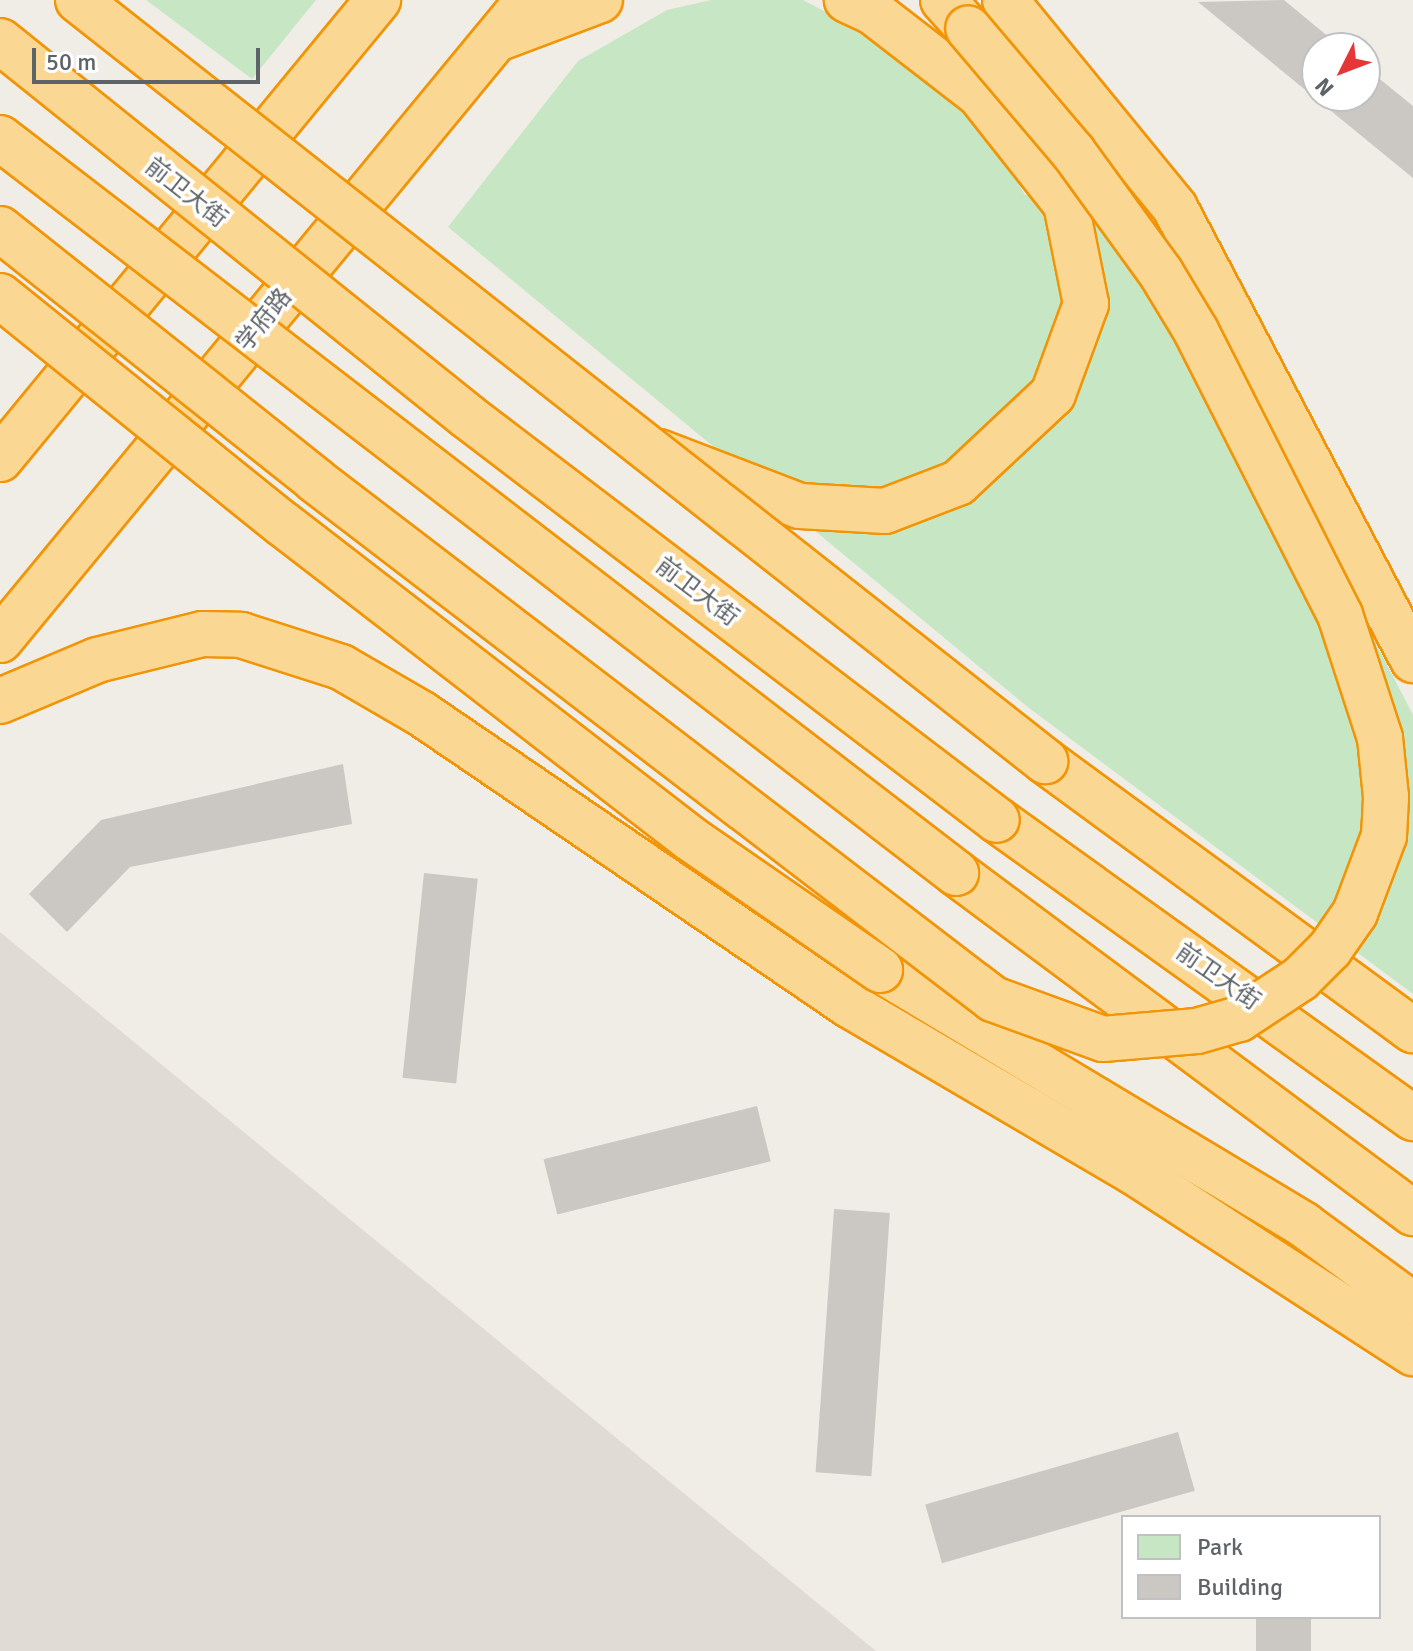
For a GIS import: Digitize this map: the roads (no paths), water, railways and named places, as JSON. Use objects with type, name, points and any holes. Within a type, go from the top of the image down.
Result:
[{"type":"highway","points":[[78,0],[659,452],[1045,761],[1413,1030]]},
{"type":"highway","points":[[0,459],[378,0]]},
{"type":"highway","name":"学府路","points":[[0,640],[528,0]]},
{"type":"highway","points":[[495,40],[600,0]]},
{"type":"highway","points":[[659,452],[800,506],[885,511],[958,483],[1053,394],[1086,304],[1066,204],[979,94],[873,12],[847,0]]},
{"type":"highway","points":[[1005,0],[1175,208],[1413,660]]},
{"type":"highway","points":[[0,229],[328,490],[993,999],[1103,1039],[1197,1031],[1239,1019],[1300,979],[1330,949],[1355,913],[1384,836],[1386,797],[1380,738],[1340,615],[1196,331],[1161,273],[1073,152],[955,14]]},
{"type":"highway","name":"前卫大街","points":[[0,41],[467,416],[997,820],[1413,1118]]},
{"type":"highway","points":[[0,138],[956,873],[1413,1213]]},
{"type":"highway","points":[[0,296],[283,524],[655,811],[880,970],[1304,1225],[1413,1305]]},
{"type":"highway","points":[[0,701],[97,660],[202,634],[241,635],[341,667],[422,714],[849,1005],[1134,1172],[1413,1353]]}]
